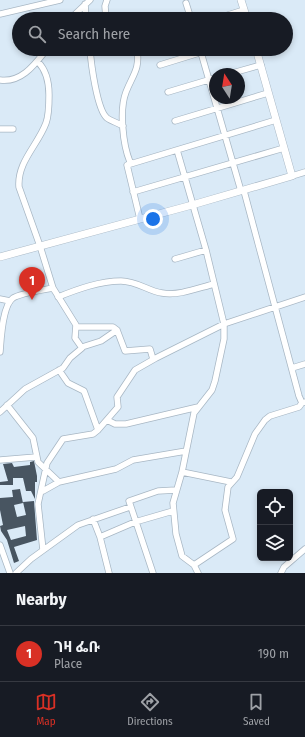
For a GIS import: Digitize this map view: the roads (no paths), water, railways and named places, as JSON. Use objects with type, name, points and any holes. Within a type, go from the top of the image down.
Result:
[{"type":"main road","points":[[0,257],[243,191],[292,176],[258,56]]},
{"type":"street","points":[[0,14],[60,0]]},
{"type":"street","points":[[105,12],[105,6],[107,0]]},
{"type":"street","points":[[77,12],[87,2]]},
{"type":"street","points":[[86,12],[87,2]]},
{"type":"street","points":[[186,3],[189,12]]},
{"type":"street","points":[[229,12],[244,4]]},
{"type":"street","points":[[0,80],[17,78],[38,62],[42,56]]},
{"type":"street","points":[[91,56],[94,79],[101,110],[107,118],[124,126]]},
{"type":"street","points":[[130,162],[125,148],[123,102],[139,64],[138,56]]},
{"type":"street","points":[[160,65],[185,56]]},
{"type":"street","points":[[203,56],[209,71]]},
{"type":"street","points":[[38,62],[46,74],[49,87],[48,119],[26,158],[18,179],[19,187],[53,288],[76,327],[76,338],[82,347]]},
{"type":"street","points":[[245,70],[261,65]]},
{"type":"street","points":[[168,92],[209,80]]},
{"type":"street","points":[[175,120],[268,93]]},
{"type":"street","points":[[194,565],[233,539],[225,510],[226,493],[232,482],[237,477],[255,434],[265,420],[270,416],[299,407],[303,403],[217,104]]},
{"type":"street","points":[[140,219],[126,168],[130,162],[276,120]]},
{"type":"street","points":[[0,129],[13,129]]},
{"type":"street","points":[[133,192],[284,148]]},
{"type":"street","points":[[176,150],[206,250],[224,324],[224,339],[214,384],[194,413],[182,472],[173,503],[176,534],[182,556],[194,565],[198,573]]},
{"type":"street","points":[[292,176],[305,172]]},
{"type":"street","points":[[175,259],[206,250]]},
{"type":"street","points":[[58,297],[84,287],[122,281],[134,282],[164,294],[178,293],[214,284]]},
{"type":"street","points":[[0,352],[5,315],[10,301],[17,296],[53,288]]},
{"type":"street","points":[[43,550],[38,512],[45,470],[49,457],[63,439],[88,435],[98,430],[118,407],[117,397],[131,375],[152,356],[169,351],[224,324],[305,297]]},
{"type":"street","points":[[0,299],[10,301]]},
{"type":"street","points":[[76,327],[113,327],[117,330],[125,351],[150,349],[152,356]]},
{"type":"street","points":[[0,412],[31,386],[59,370],[70,358],[81,350],[82,347],[101,341],[117,330]]},
{"type":"street","points":[[292,368],[305,364]]},
{"type":"street","points":[[59,370],[68,383],[84,391],[98,430]]},
{"type":"street","points":[[6,406],[33,438],[36,457],[45,470],[59,482]]},
{"type":"street","points":[[107,420],[115,424],[126,424],[198,407]]},
{"type":"street","points":[[42,490],[59,482],[116,469],[133,460],[186,451]]},
{"type":"street","points":[[0,460],[36,457]]},
{"type":"street","points":[[182,472],[232,482]]},
{"type":"street","points":[[153,573],[135,522],[130,506],[130,500],[158,491],[176,490]]},
{"type":"street","points":[[16,573],[43,550],[78,525],[130,506]]},
{"type":"street","points":[[100,537],[135,522],[173,511]]},
{"type":"street","points":[[93,519],[100,537],[109,573]]},
{"type":"street","points":[[0,545],[10,573]]},
{"type":"street","points":[[281,573],[284,567],[305,549]]},
{"type":"place","name":"ገዛ ፌቡ","points":[[32,300]]}]
